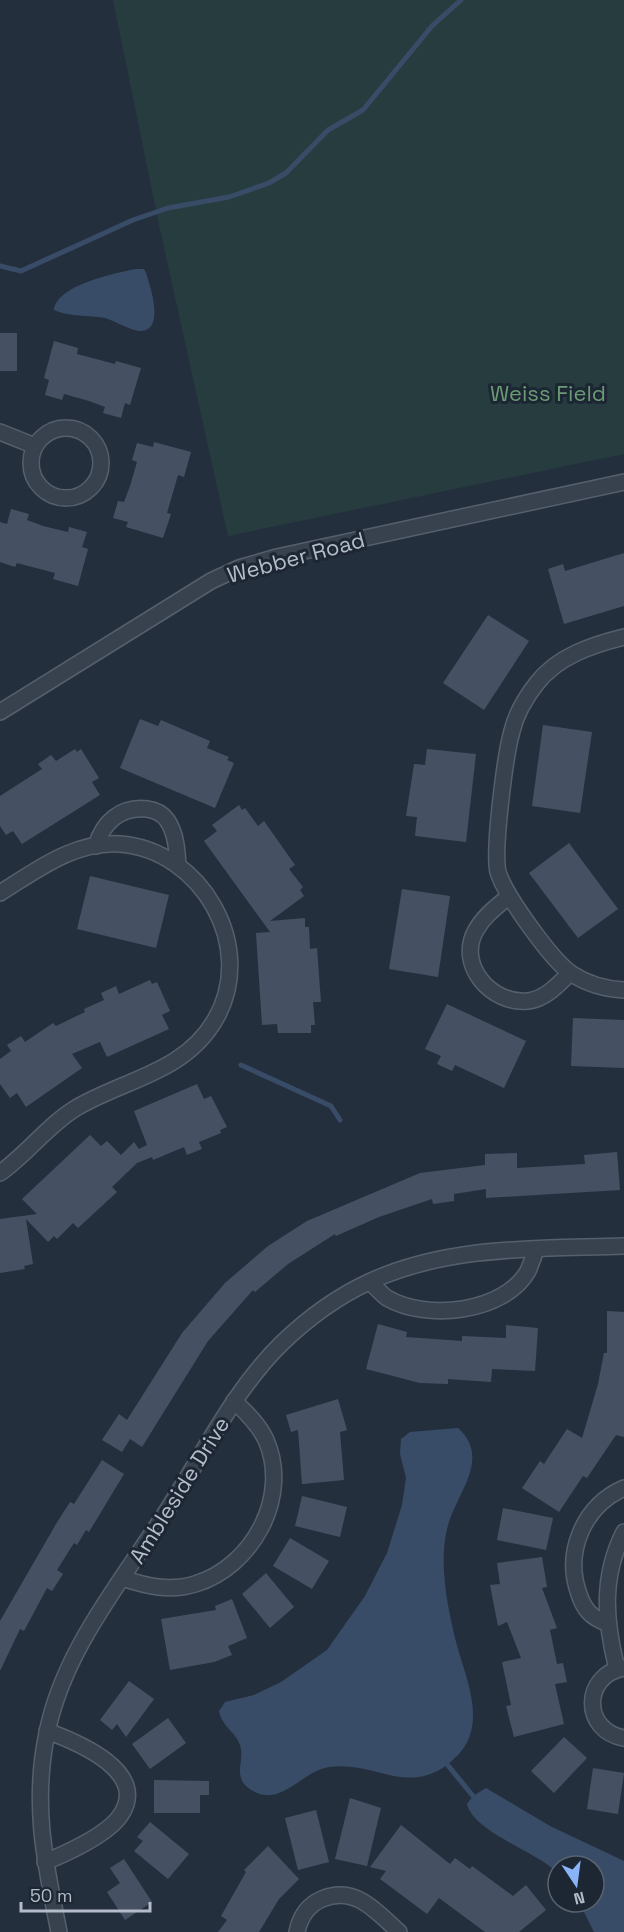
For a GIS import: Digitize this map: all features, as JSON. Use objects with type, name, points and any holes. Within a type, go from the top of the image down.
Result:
[{"type":"street","points":[[71,428],[84,432],[101,454],[101,468],[97,481],[88,491],[75,498],[62,499],[48,494],[38,485],[32,473],[31,459],[35,446],[44,435],[57,429],[71,428]]},
{"type":"street","points":[[0,432],[35,446]]},
{"type":"street","name":"Webber Road","points":[[0,712],[183,596],[239,568],[277,557],[624,482]]},
{"type":"street","points":[[624,637],[591,646],[560,661],[538,682],[523,703],[512,731],[496,845],[498,871],[508,897],[570,973],[607,989],[624,990]]},
{"type":"street","points":[[96,846],[103,829],[119,813],[130,809],[155,810],[166,819],[172,832],[178,865]]},
{"type":"street","points":[[0,1173],[74,1109],[166,1068],[185,1055],[215,1020],[227,987],[229,949],[216,908],[195,879],[168,858],[144,849],[119,844],[96,846],[62,855],[1,889]]},
{"type":"street","points":[[508,897],[489,913],[475,932],[472,960],[477,976],[485,987],[496,995],[512,1000],[529,1001],[553,990],[570,973]]},
{"type":"street","name":"Ambleside Drive","points":[[59,1932],[39,1820],[39,1776],[47,1731],[71,1663],[234,1401],[283,1342],[338,1299],[406,1267],[446,1256],[536,1249],[624,1246]]},
{"type":"street","points":[[370,1282],[387,1297],[419,1309],[454,1311],[477,1307],[498,1297],[516,1284],[527,1272],[536,1249]]},
{"type":"street","name":"Ambleside Drive","points":[[122,1578],[145,1586],[169,1588],[195,1584],[233,1564],[262,1528],[273,1488],[273,1463],[266,1440],[251,1416],[234,1401]]},
{"type":"street","points":[[607,1623],[595,1619],[586,1609],[580,1597],[573,1567],[574,1552],[585,1522],[605,1500],[624,1488]]},
{"type":"street","points":[[624,1532],[614,1551],[607,1579],[607,1623],[621,1669],[609,1672],[596,1685],[592,1710],[601,1727],[608,1733],[624,1738]]},
{"type":"street","points":[[45,1862],[64,1854],[106,1828],[119,1817],[126,1803],[125,1788],[119,1774],[106,1760],[78,1742],[47,1731]]},
{"type":"street","points":[[297,1932],[304,1914],[314,1902],[346,1893],[374,1908],[399,1932]]},
{"type":"green space","name":"Weiss Field","points":[[113,0],[624,0],[624,454],[228,536],[159,225]]},
{"type":"water","points":[[144,269],[153,297],[154,316],[148,329],[137,331],[105,318],[72,315],[54,310],[58,301],[76,287],[102,277]]},
{"type":"water","points":[[458,1428],[472,1450],[472,1462],[470,1474],[447,1528],[444,1565],[445,1588],[451,1621],[472,1698],[472,1728],[467,1742],[458,1755],[441,1769],[425,1776],[410,1778],[347,1766],[329,1767],[311,1774],[284,1791],[265,1795],[255,1792],[247,1787],[240,1776],[240,1745],[223,1721],[219,1711],[225,1702],[254,1695],[281,1682],[327,1650],[365,1596],[387,1553],[402,1505],[406,1478],[400,1454],[401,1439],[410,1432]]},
{"type":"water","points":[[486,1788],[550,1826],[624,1861],[624,1932],[594,1932],[585,1914],[606,1914],[606,1854],[546,1854],[546,1864],[481,1824],[467,1804],[473,1796]]},
{"type":"building","points":[[0,333],[17,333],[17,371],[0,371]]},
{"type":"building","points":[[54,341],[78,348],[77,354],[141,368],[130,405],[125,403],[121,418],[103,413],[105,407],[89,401],[64,394],[62,400],[45,395],[49,380],[44,378]]},
{"type":"building","points":[[154,442],[191,452],[184,477],[178,475],[167,513],[171,514],[163,538],[126,527],[128,522],[113,518],[118,501],[124,502],[130,486],[137,462],[132,460],[137,443],[153,447]]},
{"type":"building","points":[[11,509],[29,514],[27,520],[43,526],[68,532],[69,527],[87,532],[82,547],[88,549],[78,586],[53,579],[55,573],[17,563],[15,567],[0,562],[0,522],[7,524]]},
{"type":"building","points":[[624,553],[624,606],[564,624],[548,569],[563,564],[565,571]]},
{"type":"building","points":[[488,615],[529,641],[484,710],[443,683]]},
{"type":"building","points":[[140,719],[158,726],[161,720],[210,741],[207,748],[229,757],[227,760],[234,763],[215,808],[120,768]]},
{"type":"building","points":[[543,725],[592,732],[580,813],[532,806]]},
{"type":"building","points":[[75,749],[77,752],[81,749],[99,778],[92,782],[100,795],[22,844],[13,831],[6,835],[0,826],[0,796],[42,769],[38,764],[51,755],[56,761]]},
{"type":"building","points":[[427,749],[476,754],[466,842],[415,836],[417,817],[406,816],[414,764],[425,765]]},
{"type":"building","points":[[239,805],[242,810],[245,808],[258,826],[264,821],[295,865],[289,869],[303,887],[300,890],[304,896],[270,921],[305,918],[305,927],[309,927],[310,949],[317,948],[321,1002],[313,1002],[315,1025],[311,1025],[311,1033],[278,1033],[277,1024],[262,1025],[256,933],[270,932],[204,841],[217,831],[212,825]]},
{"type":"building","points":[[569,843],[618,909],[578,938],[529,873]]},
{"type":"building","points":[[90,876],[169,895],[156,948],[77,929]]},
{"type":"building","points":[[402,889],[450,896],[438,977],[389,969]]},
{"type":"building","points":[[150,980],[152,984],[157,982],[170,1011],[162,1015],[169,1029],[107,1057],[100,1042],[72,1054],[82,1068],[26,1107],[17,1093],[10,1098],[0,1084],[0,1059],[11,1051],[7,1045],[21,1036],[25,1042],[53,1023],[56,1026],[85,1012],[84,1009],[104,1000],[101,993],[116,986],[119,994]]},
{"type":"building","points":[[447,1004],[526,1041],[504,1088],[455,1065],[452,1071],[437,1064],[441,1056],[425,1049]]},
{"type":"building","points":[[573,1018],[624,1020],[624,1068],[571,1066]]},
{"type":"building","points":[[197,1084],[204,1099],[211,1096],[227,1127],[220,1130],[221,1133],[199,1142],[202,1149],[187,1155],[184,1147],[153,1160],[152,1157],[137,1163],[112,1187],[117,1192],[78,1228],[73,1223],[57,1239],[54,1236],[48,1242],[26,1219],[33,1264],[24,1266],[25,1269],[0,1273],[0,1219],[37,1214],[22,1199],[90,1135],[101,1146],[107,1141],[121,1155],[134,1142],[139,1149],[147,1145],[134,1111]]},
{"type":"building","points":[[617,1152],[620,1190],[486,1198],[486,1189],[454,1194],[454,1201],[433,1204],[432,1199],[379,1217],[336,1236],[335,1234],[288,1264],[255,1292],[253,1290],[208,1341],[142,1447],[130,1439],[122,1452],[102,1440],[119,1414],[127,1420],[182,1333],[225,1283],[268,1246],[307,1221],[420,1173],[485,1165],[485,1154],[517,1153],[517,1168],[585,1164],[584,1155]]},
{"type":"building","points":[[607,1311],[624,1312],[624,1437],[616,1435],[587,1478],[583,1476],[559,1512],[522,1488],[540,1461],[544,1464],[567,1429],[582,1438],[598,1384],[604,1353],[607,1353]]},
{"type":"building","points":[[378,1324],[407,1332],[406,1337],[462,1341],[462,1336],[506,1338],[506,1325],[538,1328],[535,1371],[492,1369],[491,1382],[448,1379],[448,1384],[420,1383],[366,1369]]},
{"type":"building","points":[[338,1399],[347,1430],[340,1432],[344,1480],[302,1484],[298,1430],[291,1432],[286,1415]]},
{"type":"building","points":[[102,1460],[124,1474],[89,1532],[86,1530],[77,1545],[74,1543],[57,1570],[63,1574],[52,1591],[47,1588],[24,1631],[20,1629],[0,1671],[0,1621],[56,1524],[70,1502],[74,1504]]},
{"type":"building","points":[[302,1496],[347,1507],[340,1537],[295,1526]]},
{"type":"building","points":[[503,1508],[553,1518],[546,1550],[497,1540]]},
{"type":"building","points":[[290,1538],[329,1561],[312,1589],[273,1566]]},
{"type":"building","points":[[542,1557],[547,1587],[542,1588],[557,1628],[550,1630],[557,1664],[563,1663],[567,1682],[555,1684],[564,1724],[514,1737],[506,1706],[511,1705],[502,1662],[521,1658],[507,1622],[498,1626],[490,1585],[500,1584],[497,1563]]},
{"type":"building","points":[[266,1573],[294,1607],[270,1628],[242,1594]]},
{"type":"building","points":[[232,1599],[247,1638],[228,1646],[232,1655],[214,1662],[170,1670],[161,1619],[216,1610],[215,1606]]},
{"type":"building","points":[[129,1681],[154,1699],[126,1737],[117,1724],[112,1730],[100,1720]]},
{"type":"building","points":[[168,1718],[186,1743],[150,1769],[132,1744]]},
{"type":"building","points":[[564,1737],[587,1758],[554,1793],[531,1771]]},
{"type":"building","points":[[593,1768],[624,1773],[618,1814],[587,1809]]},
{"type":"building","points":[[154,1780],[209,1781],[209,1795],[200,1795],[200,1813],[154,1813]]},
{"type":"building","points":[[350,1798],[381,1808],[367,1866],[335,1859]]},
{"type":"building","points":[[316,1810],[329,1862],[298,1870],[285,1818]]},
{"type":"building","points":[[150,1822],[189,1854],[168,1879],[134,1851],[143,1841],[137,1837]]},
{"type":"building","points":[[401,1825],[450,1864],[455,1858],[470,1869],[472,1866],[513,1896],[526,1885],[546,1910],[519,1932],[485,1932],[439,1898],[427,1914],[380,1879],[386,1871],[370,1867]]},
{"type":"building","points":[[268,1846],[299,1879],[279,1899],[259,1932],[218,1932],[227,1920],[221,1916],[246,1872],[244,1870]]},
{"type":"building","points":[[124,1859],[152,1902],[125,1920],[107,1892],[120,1883],[110,1868]]},
{"type":"waterway","points":[[0,266],[21,271],[133,220],[168,208],[229,197],[269,183],[286,173],[328,130],[363,110],[432,26],[461,0]]},
{"type":"waterway","points":[[241,1065],[331,1106],[340,1120]]},
{"type":"waterway","points":[[446,1763],[473,1796]]}]
